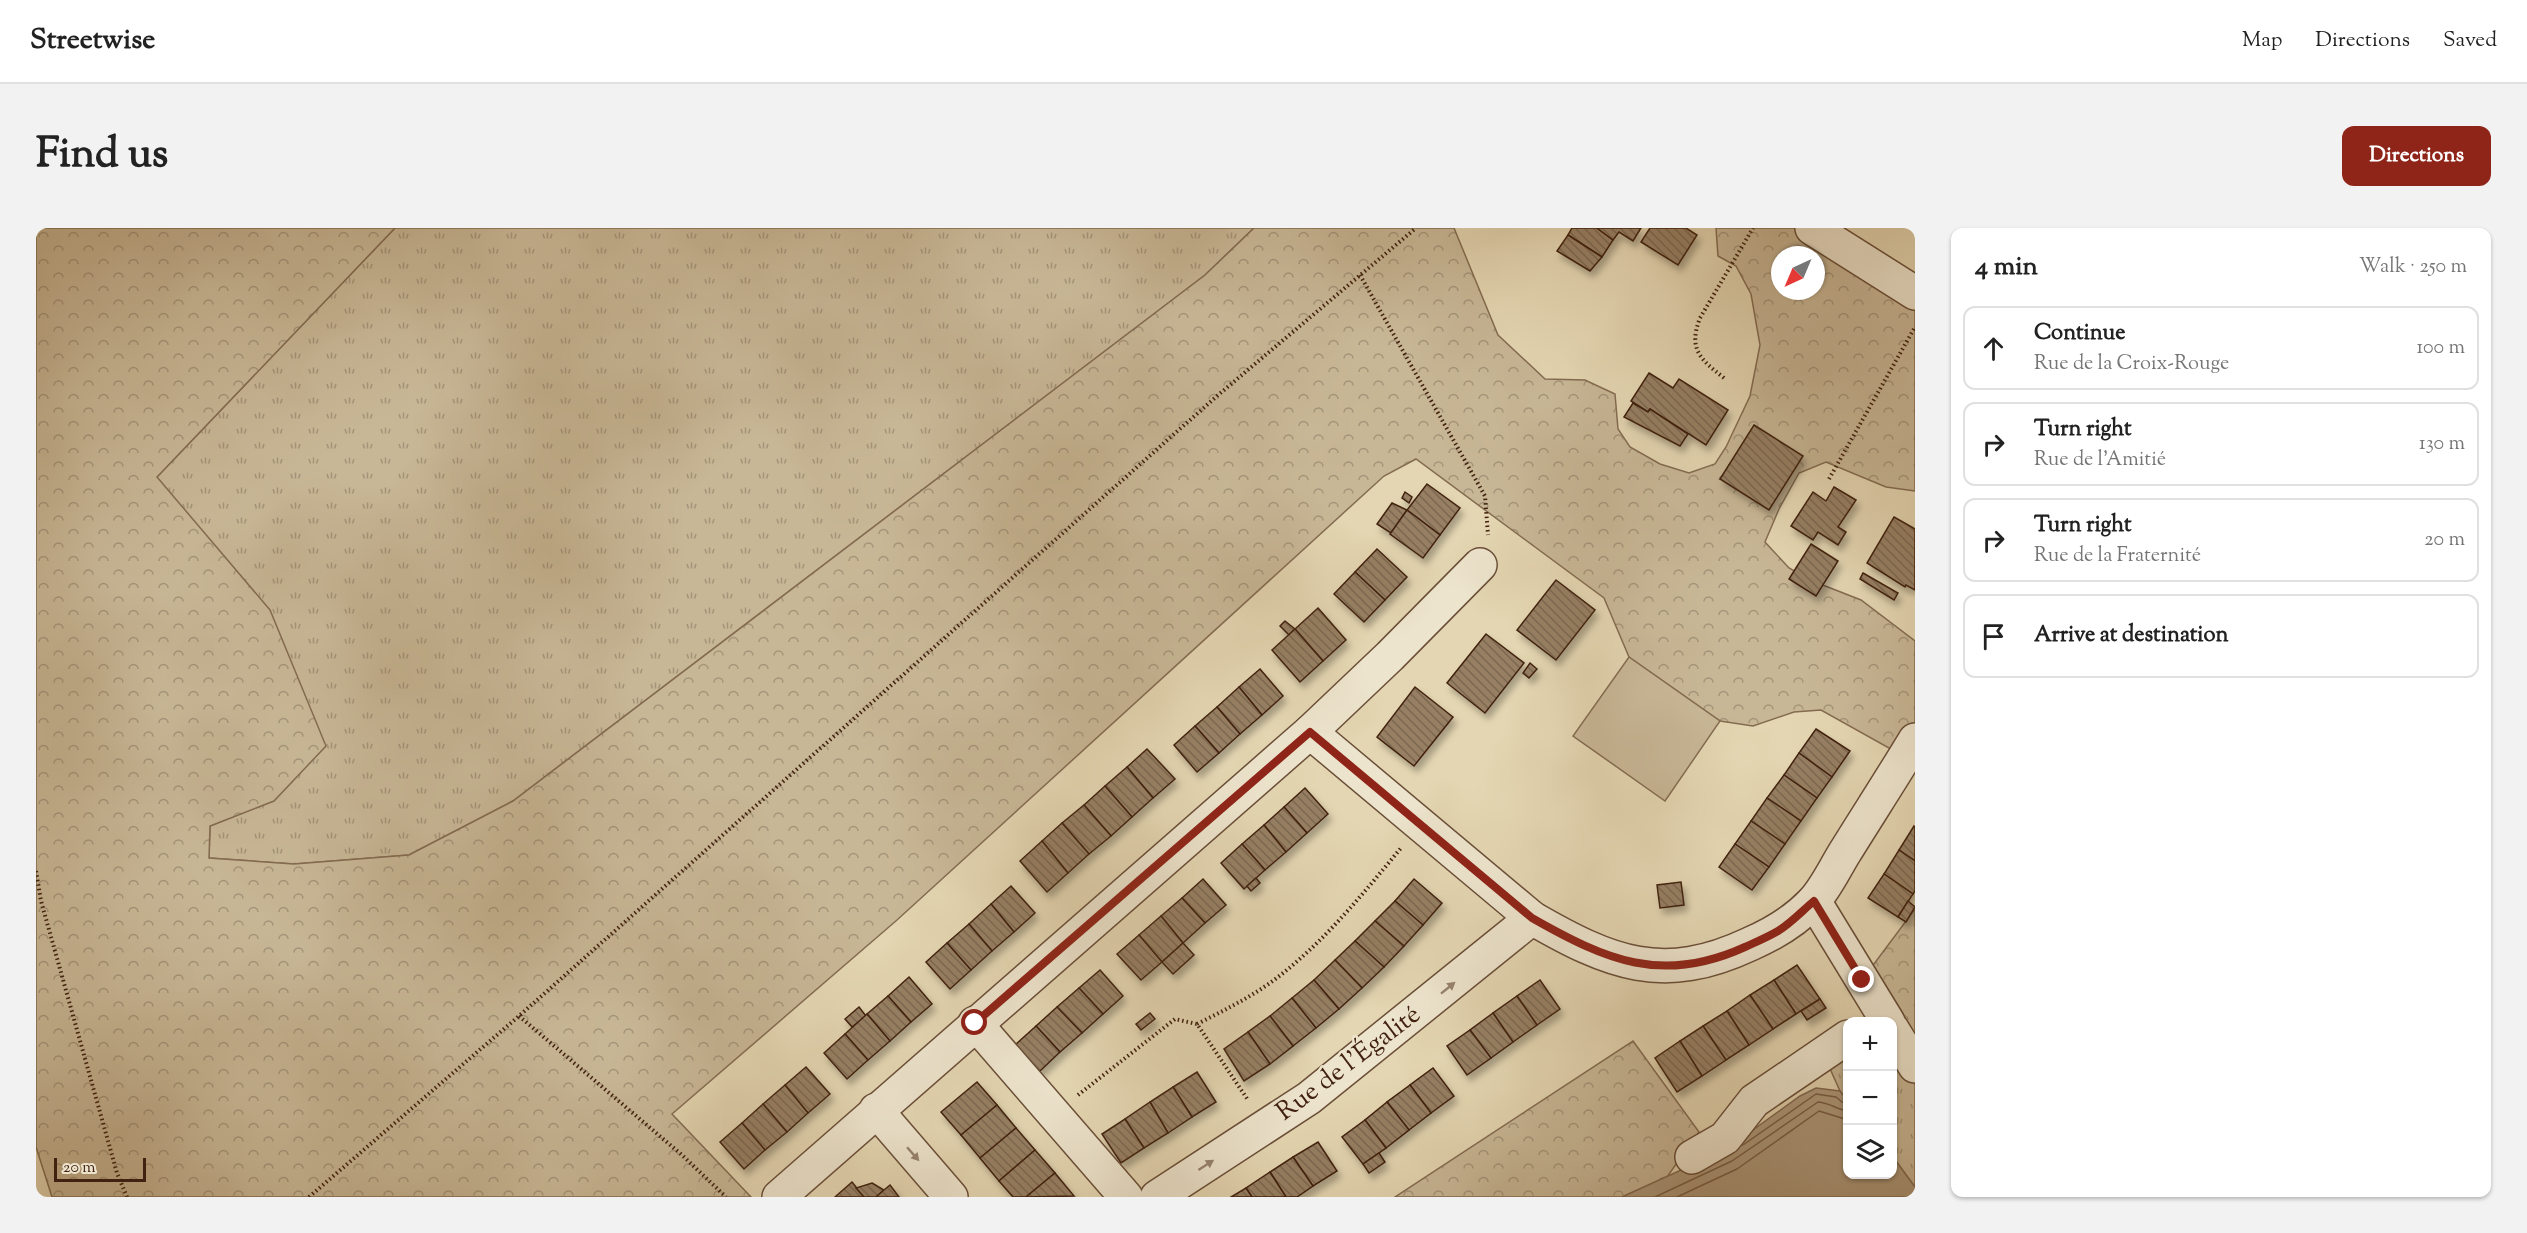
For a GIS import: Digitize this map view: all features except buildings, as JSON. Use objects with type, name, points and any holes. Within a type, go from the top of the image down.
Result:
[{"type":"street","points":[[1812,228],[1915,293]]},
{"type":"street","points":[[779,1197],[1310,732],[1480,565]]},
{"type":"street","points":[[1310,732],[1532,918],[1570,940],[1610,957],[1644,965],[1676,967],[1708,961],[1779,931],[1814,901],[1915,740]]},
{"type":"street","points":[[1814,901],[1882,1017]]},
{"type":"street","name":"Rue de l'Égalité","points":[[1157,1197],[1310,1098],[1532,918]]},
{"type":"street","points":[[975,1023],[1126,1197]]},
{"type":"street","points":[[1692,1157],[1725,1138],[1754,1101],[1843,1040]]},
{"type":"street","points":[[1897,1040],[1915,1066]]},
{"type":"street","points":[[876,1110],[951,1197]]},
{"type":"path","points":[[309,1197],[519,1016],[1217,396],[1416,228]]},
{"type":"path","points":[[1725,378],[1703,360],[1695,345],[1695,333],[1700,318],[1753,228]]},
{"type":"path","points":[[1360,275],[1485,496],[1488,540],[1480,565]]},
{"type":"path","points":[[1829,479],[1915,327]]},
{"type":"path","points":[[1054,1114],[1175,1019],[1197,1024],[1238,1004],[1271,982],[1335,924],[1420,825]]},
{"type":"path","points":[[36,871],[51,935],[117,1173],[127,1197]]},
{"type":"path","points":[[519,1016],[682,1155],[726,1197]]},
{"type":"path","points":[[1197,1024],[1265,1127]]},
{"type":"green space","points":[[36,228],[395,228],[157,477],[270,610],[326,746],[274,801],[210,826],[209,858],[294,864],[409,855],[513,801],[1205,275],[1254,228],[1454,228],[1498,335],[1545,379],[1585,380],[1615,394],[1618,429],[1630,447],[1660,464],[1689,473],[1715,464],[1726,447],[1750,396],[1760,345],[1751,294],[1736,266],[1718,256],[1716,228],[1812,228],[1915,293],[1915,491],[1886,487],[1826,462],[1799,473],[1779,509],[1765,542],[1789,568],[1810,580],[1861,600],[1915,641],[1915,740],[1905,757],[1821,710],[1794,712],[1753,726],[1720,721],[1629,657],[1604,598],[1416,459],[1384,476],[897,920],[672,1114],[751,1197],[52,1197],[36,1147]]},
{"type":"green space","points":[[395,228],[1254,228],[1205,275],[513,801],[409,855],[294,864],[209,858],[210,826],[273,801],[157,477]]},
{"type":"green space","points":[[1629,657],[1720,721],[1665,801],[1573,736]]},
{"type":"green space","points":[[1915,909],[1915,1066],[1897,1037],[1897,1017],[1885,1017],[1862,980]]},
{"type":"green space","points":[[1897,1036],[1915,1066],[1915,1187],[1897,1162]]},
{"type":"green space","points":[[1843,1040],[1843,1095],[1840,1091],[1823,1053]]},
{"type":"green space","points":[[1633,1041],[1699,1132],[1667,1177],[1622,1197],[1395,1197]]},
{"type":"water","points":[[1816,1088],[1840,1091],[1843,1095],[1843,1179],[1897,1179],[1897,1162],[1915,1187],[1915,1197],[1622,1197],[1725,1150],[1800,1096]]},
{"type":"route","points":[[975,1023],[1310,732],[1532,918],[1570,940],[1610,957],[1644,965],[1676,967],[1708,961],[1731,953],[1779,931],[1814,901],[1862,980]]}]
